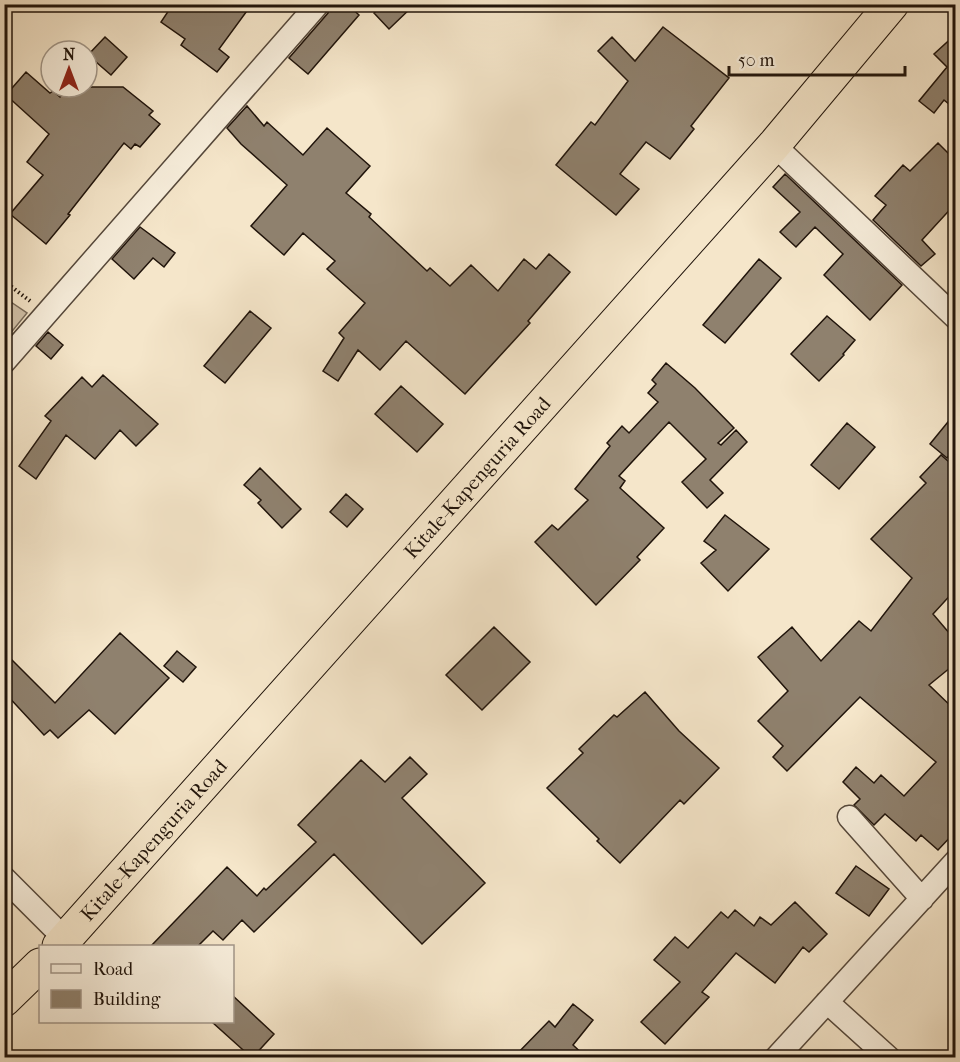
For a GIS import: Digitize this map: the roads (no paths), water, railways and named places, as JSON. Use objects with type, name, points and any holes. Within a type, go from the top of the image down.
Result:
[{"type":"highway","name":"Kitale-Kapenguria Road","points":[[63,943],[774,145],[892,4]]},
{"type":"highway","points":[[4,999],[39,966]]},
{"type":"street","points":[[4,362],[318,4]]},
{"type":"street","points":[[774,145],[956,318]]},
{"type":"street","points":[[849,817],[922,899]]},
{"type":"street","points":[[776,1058],[956,861]]},
{"type":"street","points":[[4,878],[63,943]]},
{"type":"street","points":[[827,1002],[889,1058]]}]
